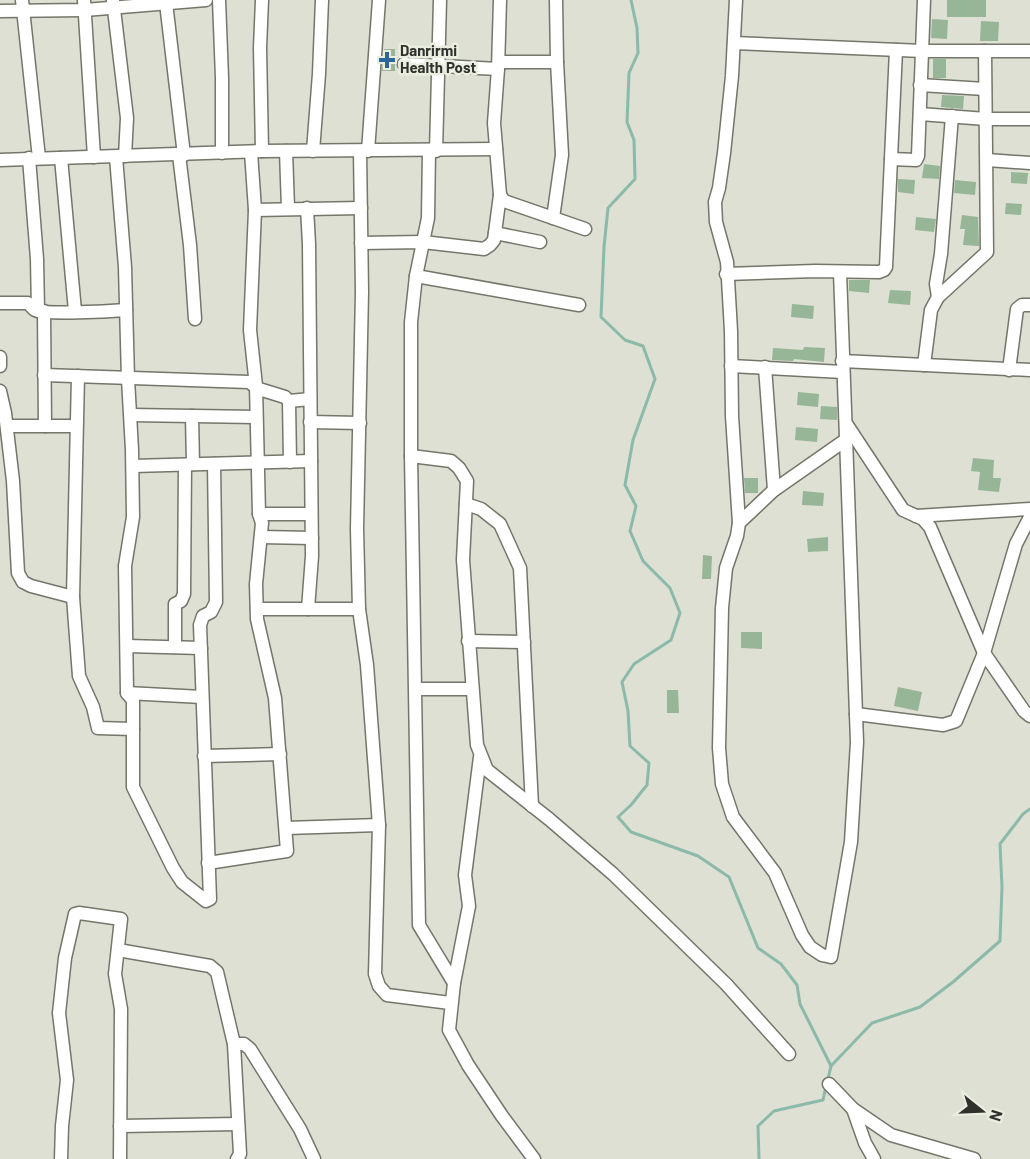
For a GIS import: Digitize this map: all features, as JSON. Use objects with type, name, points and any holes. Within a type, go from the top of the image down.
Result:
[{"type":"street","points":[[0,11],[23,6],[206,0]]},
{"type":"street","points":[[219,0],[222,153]]},
{"type":"street","points":[[208,864],[287,852],[275,698],[257,619],[256,584],[262,523],[259,514],[256,386],[250,330],[262,0]]},
{"type":"street","points":[[313,151],[322,0]]},
{"type":"street","points":[[380,0],[364,151],[361,208],[357,529],[359,609],[368,665],[379,825],[375,975],[379,986],[387,995],[450,1003]]},
{"type":"street","points":[[440,0],[428,218],[416,276],[411,322],[411,456],[419,925],[454,983]]},
{"type":"street","points":[[361,243],[423,242],[484,249],[490,245],[495,232],[500,195],[494,123],[499,66],[500,0]]},
{"type":"street","points":[[553,218],[558,197],[562,155],[556,0]]},
{"type":"street","points":[[736,0],[724,153],[715,202],[716,222],[724,246],[730,303],[732,416],[739,523],[726,568],[722,608],[719,748],[722,784],[733,817],[775,873],[802,935],[810,947],[822,955],[831,957],[853,824],[857,742],[840,272]]},
{"type":"street","points":[[891,159],[916,160],[918,156],[924,0]]},
{"type":"street","points":[[162,2],[182,155],[195,320]]},
{"type":"street","points":[[113,4],[127,118],[120,156],[131,415],[133,517],[125,566],[127,693],[133,700],[133,787],[173,868],[182,882],[206,901],[210,899],[201,620],[203,616],[211,612],[216,602],[214,464]]},
{"type":"street","points":[[84,5],[94,157]]},
{"type":"street","points":[[23,6],[34,158],[45,426]]},
{"type":"street","points":[[734,43],[923,51],[1030,51]]},
{"type":"street","points":[[726,274],[879,272],[884,270],[886,267],[896,50]]},
{"type":"street","points":[[924,366],[930,310],[938,297],[987,252],[985,51]]},
{"type":"street","points":[[404,64],[499,66],[557,62]]},
{"type":"street","points":[[920,85],[986,89]]},
{"type":"street","points":[[920,114],[986,119],[1030,119]]},
{"type":"street","points":[[938,297],[936,284],[941,254],[952,116]]},
{"type":"street","points":[[0,160],[257,151],[496,149]]},
{"type":"street","points":[[286,151],[288,208]]},
{"type":"street","points":[[61,158],[75,311]]},
{"type":"street","points":[[987,160],[1030,163]]},
{"type":"street","points":[[500,195],[504,201],[585,229]]},
{"type":"street","points":[[307,208],[312,538],[308,609]]},
{"type":"street","points":[[255,210],[361,208]]},
{"type":"street","points":[[495,232],[540,242]]},
{"type":"street","points":[[416,276],[579,305]]},
{"type":"street","points":[[0,303],[28,303],[41,311],[96,313],[126,310]]},
{"type":"street","points":[[1009,370],[1017,309],[1022,304],[1030,305]]},
{"type":"street","points":[[0,357],[0,366]]},
{"type":"street","points":[[731,366],[924,366],[1028,372]]},
{"type":"street","points":[[765,367],[774,490]]},
{"type":"street","points":[[44,375],[249,382],[285,397],[289,401],[290,462]]},
{"type":"street","points":[[78,376],[73,597],[79,676],[93,707],[97,726],[101,729],[133,729]]},
{"type":"street","points":[[0,391],[14,482],[18,573],[23,582],[31,586],[73,597]]},
{"type":"street","points":[[289,401],[310,399]]},
{"type":"street","points":[[131,415],[256,417]]},
{"type":"street","points":[[175,647],[173,623],[175,604],[181,601],[184,594],[192,416]]},
{"type":"street","points":[[310,422],[360,423]]},
{"type":"street","points":[[846,423],[903,510],[924,519],[930,526],[984,653],[1023,711],[1030,716]]},
{"type":"street","points":[[7,426],[76,426]]},
{"type":"street","points":[[739,523],[774,490],[847,439]]},
{"type":"street","points":[[411,456],[451,461],[459,468],[467,482],[463,560],[468,641],[477,745],[487,770],[613,874],[726,984],[789,1054]]},
{"type":"street","points":[[132,466],[311,461]]},
{"type":"street","points":[[466,504],[481,509],[500,524],[520,568],[532,806]]},
{"type":"street","points":[[916,516],[1030,509]]},
{"type":"street","points":[[259,514],[311,514]]},
{"type":"street","points":[[856,714],[943,725],[956,721],[984,653],[1016,544],[1030,517]]},
{"type":"street","points":[[261,537],[312,538]]},
{"type":"street","points":[[257,609],[359,609]]},
{"type":"street","points":[[468,641],[524,642]]},
{"type":"street","points":[[127,646],[201,648]]},
{"type":"street","points":[[416,689],[472,689]]},
{"type":"street","points":[[127,693],[202,697]]},
{"type":"street","points":[[204,756],[280,754]]},
{"type":"street","points":[[480,757],[465,875],[469,906],[450,1003],[448,1030],[502,1116],[534,1159]]},
{"type":"street","points":[[286,828],[379,825]]},
{"type":"street","points":[[62,1159],[62,1126],[67,1080],[59,1013],[65,958],[75,914],[79,913],[121,919],[115,974],[121,1010],[120,1159]]},
{"type":"street","points":[[118,950],[214,969],[217,972],[234,1044],[240,1154],[237,1159]]},
{"type":"street","points":[[234,1044],[244,1044],[250,1048],[300,1129],[314,1159]]},
{"type":"street","points":[[829,1084],[853,1109],[891,1135],[974,1159]]},
{"type":"street","points":[[853,1109],[865,1143],[874,1159]]},
{"type":"street","points":[[120,1126],[238,1124]]},
{"type":"building","points":[[947,0],[986,0],[986,17],[947,17]]},
{"type":"building","points":[[932,19],[948,20],[947,39],[931,38]]},
{"type":"building","points":[[981,21],[999,22],[998,41],[980,41]]},
{"type":"building","name":"Danrirmi Health Post","points":[[384,49],[395,49],[395,71],[382,71]]},
{"type":"building","points":[[933,59],[946,59],[946,78],[933,78]]},
{"type":"building","points":[[942,95],[964,96],[963,109],[941,107]]},
{"type":"building","points":[[924,164],[940,166],[939,179],[922,178]]},
{"type":"building","points":[[1011,172],[1028,173],[1027,184],[1011,183]]},
{"type":"building","points":[[898,179],[915,180],[914,194],[898,192]]},
{"type":"building","points":[[955,180],[976,182],[975,195],[954,193]]},
{"type":"building","points":[[1006,203],[1022,204],[1021,215],[1005,214]]},
{"type":"building","points":[[962,215],[978,217],[979,246],[963,245],[965,229],[960,229]]},
{"type":"building","points":[[916,217],[936,219],[934,232],[915,230]]},
{"type":"building","points":[[849,280],[870,280],[869,293],[849,291]]},
{"type":"building","points":[[890,290],[911,291],[910,305],[888,303]]},
{"type":"building","points":[[792,304],[814,306],[813,319],[791,317]]},
{"type":"building","points":[[804,347],[825,348],[824,362],[794,359],[793,361],[772,360],[773,348],[803,350]]},
{"type":"building","points":[[798,392],[819,394],[818,407],[797,405]]},
{"type":"building","points":[[821,406],[837,407],[837,420],[820,419]]},
{"type":"building","points":[[796,427],[818,429],[817,442],[795,440]]},
{"type":"building","points":[[973,458],[994,460],[993,478],[1001,478],[999,492],[978,490],[980,472],[971,471]]},
{"type":"building","points":[[744,478],[758,478],[758,493],[745,493]]},
{"type":"building","points":[[803,491],[824,493],[823,506],[802,505]]},
{"type":"building","points":[[828,537],[828,551],[808,552],[807,539]]},
{"type":"building","points":[[703,555],[712,556],[711,579],[702,579]]},
{"type":"building","points":[[741,632],[762,632],[762,649],[741,648]]},
{"type":"building","points":[[898,687],[922,692],[918,711],[894,706]]},
{"type":"building","points":[[667,690],[678,690],[679,713],[667,713]]},
{"type":"waterway","points":[[631,0],[637,28],[638,53],[629,73],[627,122],[634,140],[635,179],[608,208],[601,317],[625,340],[643,346],[655,379],[633,440],[625,485],[636,506],[630,531],[643,561],[670,588],[680,613],[671,640],[634,664],[622,682],[628,711],[630,746],[649,763],[647,785],[618,817],[631,832],[698,856],[729,877],[758,948],[781,964],[797,985],[800,1004],[831,1066]]},
{"type":"waterway","points":[[828,1079],[831,1066],[872,1023],[920,1007],[1000,941],[1002,887],[1000,844],[1023,814],[1030,809]]},
{"type":"waterway","points":[[759,1159],[758,1126],[774,1111],[823,1100],[826,1086]]},
{"type":"place","name":"Danrirmi Health Post","points":[[387,60]]}]
